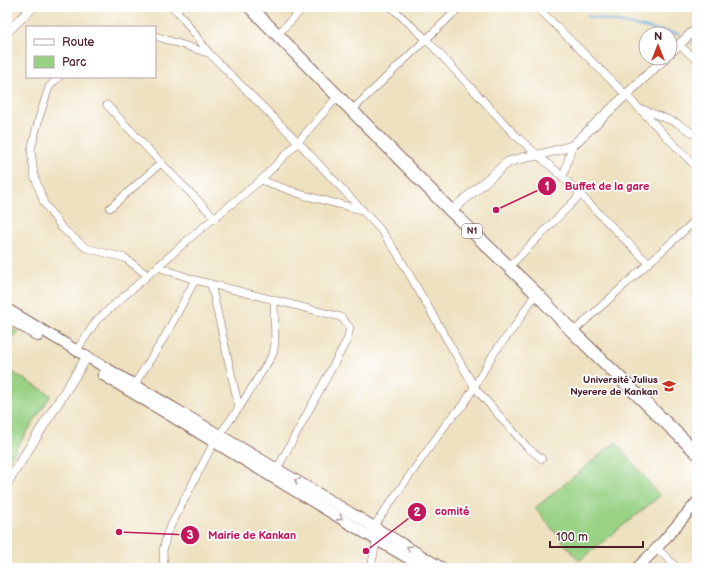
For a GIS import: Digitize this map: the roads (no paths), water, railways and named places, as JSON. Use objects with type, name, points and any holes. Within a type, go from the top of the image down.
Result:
[{"type":"highway","name":"N1","points":[[250,7],[451,211],[697,453]]},
{"type":"main road","points":[[7,309],[76,351],[85,360]]},
{"type":"main road","points":[[7,317],[85,360],[374,533],[442,568]]},
{"type":"main road","points":[[217,439],[277,469],[425,568]]},
{"type":"main road","points":[[637,568],[658,548],[697,502]]},
{"type":"street","points":[[7,32],[33,7]]},
{"type":"street","points":[[172,7],[178,12],[209,53],[298,142],[380,229],[397,253],[475,388],[527,447],[542,459]]},
{"type":"street","points":[[277,35],[304,7]]},
{"type":"street","points":[[391,7],[426,39],[515,135],[563,176],[648,263]]},
{"type":"street","points":[[352,110],[460,7]]},
{"type":"street","points":[[537,7],[697,168]]},
{"type":"street","points":[[697,28],[679,45],[697,60]]},
{"type":"street","points":[[156,36],[209,53]]},
{"type":"street","points":[[451,211],[508,162],[572,146],[657,66]]},
{"type":"street","points":[[58,78],[49,87],[38,118],[31,150],[34,175],[44,203],[62,228],[86,248],[126,258],[147,275]]},
{"type":"street","points":[[76,351],[97,320],[147,275],[261,180],[298,142],[338,96]]},
{"type":"street","points":[[107,105],[215,218]]},
{"type":"street","points":[[638,108],[676,123],[697,136]]},
{"type":"street","points":[[563,176],[572,146]]},
{"type":"street","points":[[110,208],[161,163]]},
{"type":"street","points":[[261,180],[310,197],[363,210]]},
{"type":"street","points":[[509,268],[580,195]]},
{"type":"street","points":[[573,332],[697,219]]},
{"type":"street","points":[[158,267],[195,280],[341,318],[350,328],[347,340],[277,469]]},
{"type":"street","points":[[132,388],[164,338],[195,280]]},
{"type":"street","points":[[211,284],[238,408]]},
{"type":"street","points":[[371,568],[374,533],[449,420],[464,404],[475,388],[494,353],[516,326],[536,293]]},
{"type":"street","points":[[164,568],[163,551],[167,533],[217,439],[273,354],[275,343],[274,301]]},
{"type":"street","points":[[7,483],[85,360]]},
{"type":"street","points":[[658,548],[677,568]]},
{"type":"waterway","points":[[587,16],[679,34]]},
{"type":"place","name":"Buffet de la gare","points":[[496,210]]},
{"type":"place","name":"Université Julius Nyerere de Kankan","points":[[669,386]]},
{"type":"place","name":"Mairie de Kankan","points":[[119,532]]},
{"type":"place","name":"comité","points":[[366,551]]}]
